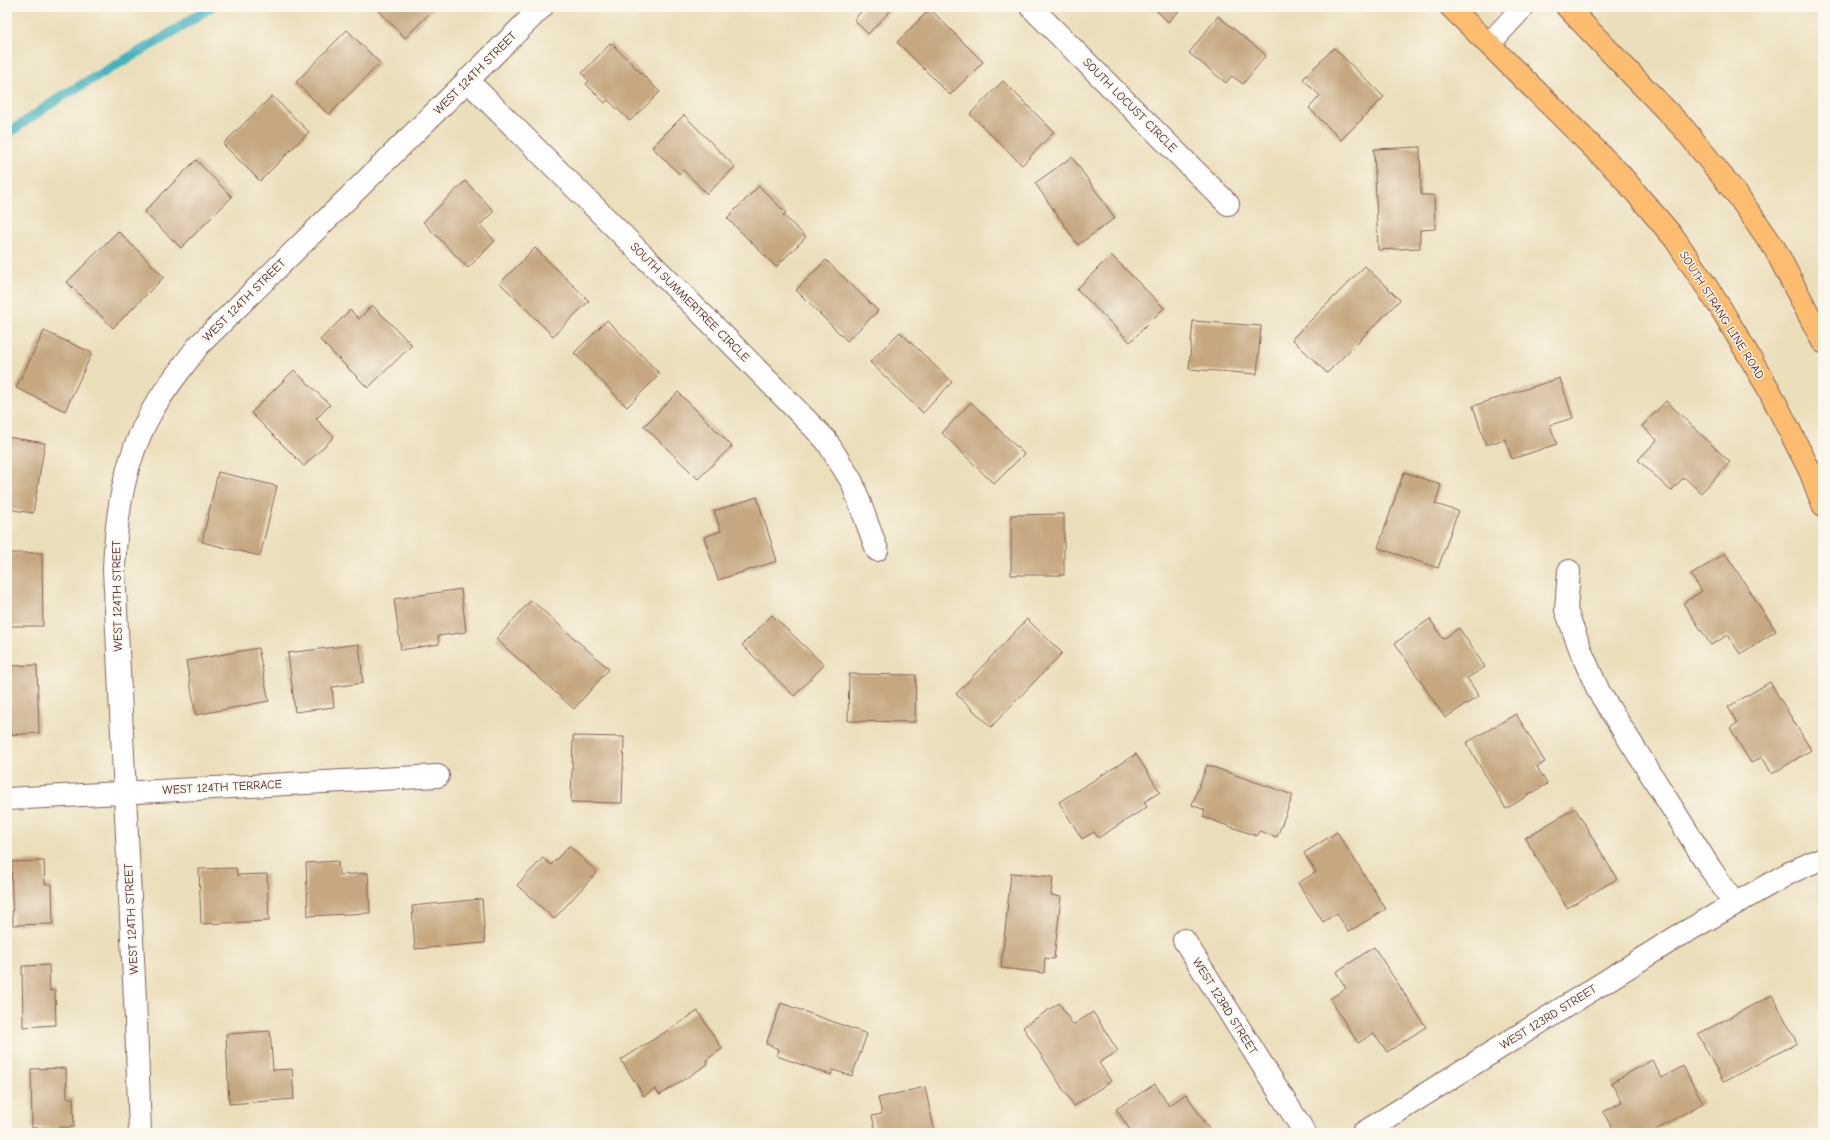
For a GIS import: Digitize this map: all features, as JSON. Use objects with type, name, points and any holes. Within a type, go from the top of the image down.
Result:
[{"type":"main road","name":"SOUTH STRANG LINE ROAD","points":[[1451,7],[1619,173],[1675,240],[1720,307],[1768,388],[1810,471],[1823,505]]},
{"type":"main road","points":[[1567,7],[1685,130],[1738,196],[1775,249],[1823,342]]},
{"type":"street","name":"WEST 124TH STREET","points":[[140,1133],[114,569],[116,525],[123,486],[135,447],[152,410],[198,346],[542,7]]},
{"type":"street","name":"SOUTH LOCUST CIRCLE","points":[[1031,7],[1228,204]]},
{"type":"street","points":[[1489,44],[1523,7]]},
{"type":"street","name":"SOUTH SUMMERTREE CIRCLE","points":[[467,80],[728,340],[826,440],[852,482],[877,550]]},
{"type":"street","points":[[1569,571],[1566,610],[1582,654],[1599,692],[1734,903]]},
{"type":"street","name":"WEST 124TH TERRACE","points":[[7,799],[438,776]]},
{"type":"street","name":"WEST 123RD STREET","points":[[1363,1133],[1734,903],[1791,872],[1823,858]]},
{"type":"street","name":"WEST 123RD STREET","points":[[1184,940],[1305,1133]]},
{"type":"building","points":[[375,7],[436,7],[405,38]]},
{"type":"building","points":[[865,7],[894,7],[868,34],[854,20]]},
{"type":"building","points":[[1153,7],[1183,7],[1168,22]]},
{"type":"building","points":[[930,9],[983,62],[950,95],[897,42]]},
{"type":"building","points":[[1218,16],[1266,55],[1243,84],[1232,76],[1226,83],[1189,53]]},
{"type":"building","points":[[347,30],[380,63],[329,115],[296,82]]},
{"type":"building","points":[[611,43],[660,92],[630,121],[608,100],[605,103],[586,84],[589,81],[582,73]]},
{"type":"building","points":[[1334,48],[1384,97],[1341,140],[1309,108],[1320,96],[1303,79]]},
{"type":"building","points":[[1003,81],[1054,132],[1022,165],[970,114]]},
{"type":"building","points":[[272,96],[309,132],[260,181],[223,144]]},
{"type":"building","points":[[684,115],[735,167],[707,194],[683,170],[679,174],[652,147]]},
{"type":"building","points":[[1420,147],[1421,195],[1434,195],[1435,229],[1420,230],[1420,248],[1378,250],[1374,149]]},
{"type":"building","points":[[1072,157],[1115,218],[1078,245],[1035,183]]},
{"type":"building","points":[[196,160],[232,197],[181,248],[144,212]]},
{"type":"building","points":[[465,181],[494,211],[480,225],[495,241],[468,268],[423,222]]},
{"type":"building","points":[[759,186],[786,213],[783,215],[806,237],[776,267],[727,218]]},
{"type":"building","points":[[118,231],[164,277],[113,328],[67,282]]},
{"type":"building","points":[[535,248],[589,301],[553,336],[500,283]]},
{"type":"building","points":[[1111,255],[1164,308],[1130,342],[1077,289]]},
{"type":"building","points":[[826,260],[878,311],[847,341],[796,290]]},
{"type":"building","points":[[1365,266],[1400,300],[1327,373],[1292,339]]},
{"type":"building","points":[[372,305],[412,345],[368,388],[320,340],[350,310],[359,319]]},
{"type":"building","points":[[607,320],[660,374],[627,407],[574,353]]},
{"type":"building","points":[[1193,321],[1261,326],[1257,374],[1189,369]]},
{"type":"building","points":[[44,331],[92,353],[65,411],[16,388]]},
{"type":"building","points":[[900,332],[952,382],[923,413],[870,362]]},
{"type":"building","points":[[294,370],[330,405],[316,419],[334,437],[304,466],[251,413]]},
{"type":"building","points":[[1560,378],[1573,418],[1550,425],[1557,444],[1512,459],[1505,439],[1486,445],[1473,406]]},
{"type":"building","points":[[678,392],[732,446],[698,479],[644,426]]},
{"type":"building","points":[[1666,401],[1730,462],[1701,493],[1684,477],[1671,491],[1638,460],[1657,440],[1642,426]]},
{"type":"building","points":[[971,402],[1024,454],[994,484],[942,433]]},
{"type":"building","points":[[7,437],[45,443],[33,513],[7,509]]},
{"type":"building","points":[[218,472],[277,486],[260,556],[202,542]]},
{"type":"building","points":[[1404,472],[1441,485],[1435,504],[1458,511],[1438,568],[1378,548]]},
{"type":"building","points":[[757,497],[777,561],[718,580],[704,537],[721,531],[714,511]]},
{"type":"building","points":[[1064,514],[1064,575],[1011,575],[1011,515]]},
{"type":"building","points":[[7,553],[42,553],[43,626],[7,626]]},
{"type":"building","points":[[1725,553],[1776,631],[1740,654],[1728,635],[1711,645],[1683,603],[1702,591],[1691,575]]},
{"type":"building","points":[[461,589],[466,632],[438,636],[439,644],[401,650],[394,599]]},
{"type":"building","points":[[531,600],[609,669],[574,709],[496,639]]},
{"type":"building","points":[[772,615],[824,665],[794,696],[742,645]]},
{"type":"building","points":[[1027,619],[1062,653],[991,727],[956,694]]},
{"type":"building","points":[[1430,619],[1443,639],[1459,628],[1485,667],[1467,678],[1479,696],[1445,718],[1395,643]]},
{"type":"building","points":[[359,644],[363,683],[332,687],[334,707],[295,712],[288,653]]},
{"type":"building","points":[[258,648],[269,701],[196,715],[186,661]]},
{"type":"building","points":[[37,665],[39,733],[7,735],[7,666]]},
{"type":"building","points":[[849,674],[916,675],[915,722],[848,721]]},
{"type":"building","points":[[1770,682],[1811,750],[1772,774],[1762,757],[1751,763],[1730,728],[1737,723],[1728,707]]},
{"type":"building","points":[[1516,714],[1545,762],[1537,767],[1547,784],[1506,809],[1466,743]]},
{"type":"building","points":[[573,736],[624,737],[622,803],[571,802]]},
{"type":"building","points":[[1136,754],[1160,792],[1144,802],[1147,807],[1098,838],[1094,832],[1082,839],[1059,802]]},
{"type":"building","points":[[1207,765],[1293,795],[1277,837],[1259,831],[1257,836],[1203,817],[1205,810],[1192,805]]},
{"type":"building","points":[[1575,808],[1617,879],[1567,908],[1525,838]]},
{"type":"building","points":[[1337,832],[1386,909],[1348,932],[1337,913],[1323,922],[1298,883],[1316,872],[1304,853]]},
{"type":"building","points":[[569,846],[597,872],[554,919],[517,885],[543,858],[551,865]]},
{"type":"building","points":[[44,861],[45,884],[52,884],[53,924],[13,925],[11,862]]},
{"type":"building","points":[[338,861],[339,875],[368,873],[370,913],[308,916],[306,863]]},
{"type":"building","points":[[236,868],[237,875],[267,874],[269,921],[201,924],[199,869]]},
{"type":"building","points":[[1011,873],[1053,877],[1051,895],[1061,897],[1054,959],[1045,958],[1044,973],[1001,968]]},
{"type":"building","points":[[482,899],[485,943],[415,949],[412,906]]},
{"type":"building","points":[[1374,947],[1426,1027],[1387,1052],[1374,1033],[1358,1043],[1330,999],[1346,988],[1336,972]]},
{"type":"building","points":[[49,965],[50,991],[55,990],[56,1025],[23,1027],[22,966]]},
{"type":"building","points":[[1772,995],[1797,1043],[1723,1082],[1698,1034]]},
{"type":"building","points":[[781,1003],[867,1034],[852,1076],[833,1070],[831,1075],[777,1056],[779,1049],[766,1044]]},
{"type":"building","points":[[1059,1003],[1073,1025],[1093,1012],[1118,1051],[1099,1063],[1111,1081],[1074,1106],[1023,1027]]},
{"type":"building","points":[[698,1011],[722,1049],[706,1060],[708,1064],[660,1095],[655,1089],[644,1096],[621,1060]]},
{"type":"building","points":[[270,1031],[273,1070],[292,1069],[294,1099],[229,1104],[226,1034]]},
{"type":"building","points":[[1652,1060],[1662,1078],[1683,1066],[1703,1103],[1651,1133],[1615,1133],[1603,1112],[1622,1102],[1611,1083]]},
{"type":"building","points":[[66,1068],[67,1098],[73,1098],[74,1127],[32,1128],[31,1069]]},
{"type":"building","points":[[1155,1084],[1169,1106],[1186,1094],[1212,1133],[1132,1133],[1116,1109]]},
{"type":"building","points":[[925,1087],[935,1133],[876,1133],[872,1116],[882,1114],[878,1098]]},
{"type":"waterway","points":[[7,134],[59,98],[163,38],[211,7]]}]
